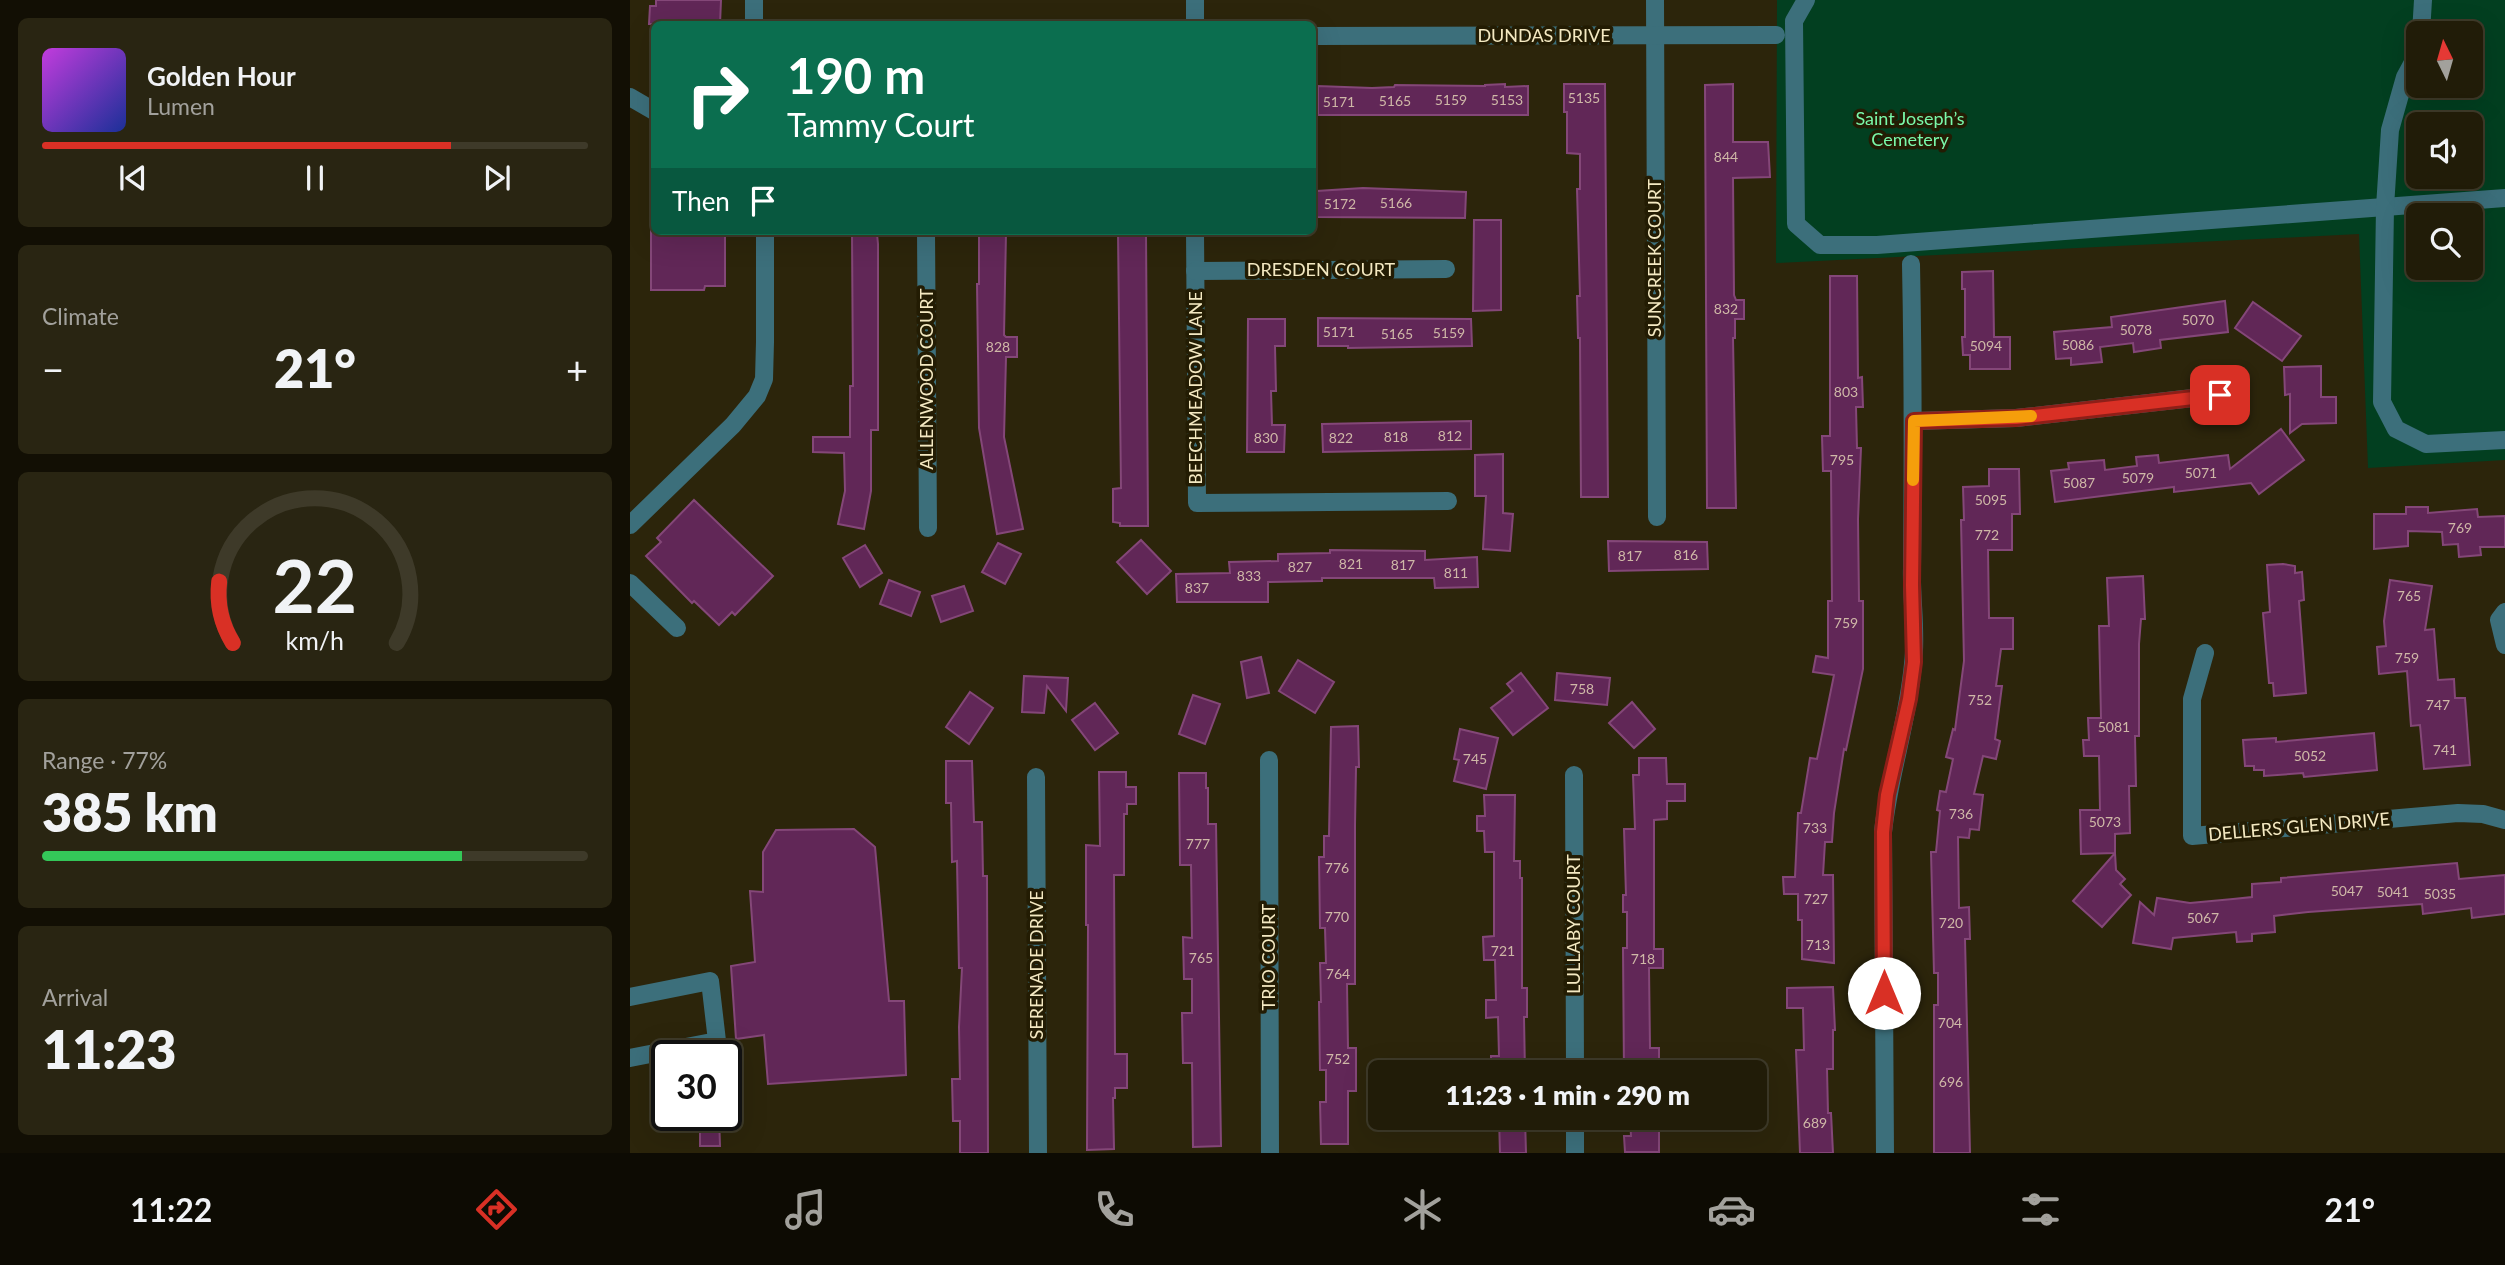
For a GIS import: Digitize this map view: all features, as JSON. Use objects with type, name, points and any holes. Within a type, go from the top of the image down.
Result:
[{"type":"street","points":[[754,0],[754,21]]},
{"type":"street","points":[[1195,0],[1195,21]]},
{"type":"street","name":"SUNCREEK COURT","points":[[1655,0],[1657,517]]},
{"type":"street","points":[[1805,0],[1794,21],[1796,224],[1820,245],[1877,245],[2505,198]]},
{"type":"street","points":[[2422,21],[2423,0]]},
{"type":"street","name":"DUNDAS DRIVE","points":[[1316,36],[1776,35]]},
{"type":"street","points":[[2406,76],[2390,130],[2385,207],[2382,402],[2396,429],[2426,444],[2505,440]]},
{"type":"street","points":[[630,97],[651,109]]},
{"type":"street","points":[[630,526],[733,425],[757,396],[764,379],[765,235]]},
{"type":"street","name":"ALLENWOOD COURT","points":[[926,235],[928,528]]},
{"type":"street","name":"BEECHMEADOW LANE","points":[[1195,235],[1197,503],[1448,501]]},
{"type":"street","points":[[1885,1153],[1883,832],[1887,795],[1909,699],[1914,662],[1911,264]]},
{"type":"street","name":"DRESDEN COURT","points":[[1195,271],[1446,269]]},
{"type":"street","points":[[1914,421],[2016,418],[2220,395]]},
{"type":"street","points":[[630,583],[677,628]]},
{"type":"street","points":[[2502,616],[2505,645]]},
{"type":"street","name":"DELLERS GLEN DRIVE","points":[[2206,653],[2192,699],[2192,836],[2458,813],[2483,814],[2505,820]]},
{"type":"street","name":"TRIO COURT","points":[[1269,760],[1270,1153]]},
{"type":"street","name":"LULLABY COURT","points":[[1574,775],[1575,1060]]},
{"type":"street","name":"SERENADE DRIVE","points":[[1037,777],[1038,1153]]},
{"type":"street","points":[[630,997],[710,981],[717,1041],[630,1058]]},
{"type":"street","points":[[1575,1130],[1575,1153]]},
{"type":"green space","name":"Saint Joseph’s Cemetery","points":[[1777,0],[2505,0],[2505,460],[2368,468],[2359,234],[1776,263]]},
{"type":"building","points":[[656,0],[721,0],[720,21],[651,21],[649,24],[650,6],[656,6]]},
{"type":"building","points":[[1505,84],[1505,87],[1528,86],[1528,115],[1318,115],[1318,86],[1372,88],[1395,85]]},
{"type":"building","points":[[1564,84],[1605,84],[1608,497],[1581,497],[1580,338],[1577,296],[1580,296],[1577,189],[1580,189],[1580,154],[1567,153]]},
{"type":"building","points":[[1733,84],[1733,142],[1768,142],[1770,177],[1733,178],[1734,295],[1736,300],[1744,300],[1744,319],[1735,319],[1733,338],[1736,508],[1707,508],[1705,85]]},
{"type":"building","points":[[1363,188],[1466,192],[1465,218],[1317,217],[1317,191]]},
{"type":"building","points":[[1474,220],[1501,220],[1501,310],[1473,311]]},
{"type":"building","points":[[651,235],[725,235],[725,286],[705,286],[704,290],[651,290]]},
{"type":"building","points":[[852,235],[877,235],[878,430],[871,430],[871,491],[864,529],[838,524],[845,491],[844,453],[813,452],[813,437],[850,437],[850,386],[853,386]]},
{"type":"building","points":[[979,235],[1006,235],[1004,335],[1017,337],[1017,357],[1006,357],[1004,437],[1023,529],[997,534],[979,428]]},
{"type":"building","points":[[1118,235],[1146,235],[1148,526],[1120,526],[1120,523],[1113,522],[1113,489],[1121,488]]},
{"type":"building","points":[[1993,271],[1994,337],[2010,337],[2010,369],[1970,369],[1970,355],[1963,355],[1965,289],[1962,289],[1962,272]]},
{"type":"building","points":[[1830,276],[1857,276],[1858,378],[1862,377],[1863,407],[1856,407],[1857,448],[1861,448],[1858,519],[1859,601],[1863,601],[1863,669],[1846,750],[1844,749],[1832,842],[1825,842],[1823,875],[1833,875],[1834,963],[1802,959],[1802,920],[1798,920],[1798,894],[1784,894],[1783,877],[1795,877],[1798,813],[1801,813],[1810,758],[1817,759],[1834,675],[1813,672],[1816,656],[1828,658],[1828,601],[1832,601],[1831,471],[1823,471],[1822,436],[1830,436]]},
{"type":"building","points":[[2225,301],[2228,332],[2160,340],[2161,348],[2134,352],[2133,343],[2100,347],[2102,362],[2071,365],[2071,358],[2056,359],[2054,332],[2112,327],[2111,317]]},
{"type":"building","points":[[2253,302],[2301,336],[2282,361],[2235,328]]},
{"type":"building","points":[[1318,318],[1471,319],[1472,346],[1318,346]]},
{"type":"building","points":[[1248,319],[1285,319],[1285,346],[1275,346],[1276,391],[1271,391],[1272,425],[1285,425],[1284,452],[1247,452]]},
{"type":"building","points":[[2321,366],[2321,397],[2336,397],[2336,423],[2302,424],[2290,433],[2290,394],[2285,395],[2284,367]]},
{"type":"building","points":[[1471,421],[1471,449],[1323,452],[1322,424]]},
{"type":"building","points":[[2281,429],[2304,460],[2259,494],[2251,483],[2174,492],[2174,487],[2055,502],[2051,471],[2069,469],[2068,463],[2104,460],[2105,470],[2137,466],[2136,457],[2158,455],[2159,463],[2228,455],[2230,469]]},
{"type":"building","points":[[1503,454],[1503,513],[1513,514],[1510,551],[1483,549],[1486,496],[1475,496],[1475,455]]},
{"type":"building","points":[[1989,469],[2019,469],[2020,514],[2012,514],[2012,550],[1988,550],[1989,618],[2013,618],[2013,649],[2001,649],[1996,686],[2002,686],[1995,739],[2000,741],[1996,759],[1983,756],[1974,794],[1983,795],[1979,830],[1970,829],[1969,838],[1958,837],[1959,908],[1969,907],[1970,939],[1965,939],[1970,1153],[1934,1153],[1934,1005],[1938,1005],[1938,973],[1934,973],[1931,852],[1936,852],[1940,791],[1946,792],[1953,759],[1946,757],[1953,729],[1955,730],[1964,661],[1961,520],[1964,520],[1963,487],[1989,486]]},
{"type":"building","points":[[694,500],[773,576],[735,615],[732,612],[719,625],[694,601],[692,603],[646,556],[661,542],[657,538]]},
{"type":"building","points":[[2406,507],[2428,507],[2428,513],[2477,509],[2478,517],[2505,516],[2505,547],[2480,547],[2481,555],[2459,557],[2458,544],[2443,545],[2442,532],[2408,531],[2408,546],[2374,549],[2374,514],[2406,514]]},
{"type":"building","points":[[1141,540],[1171,571],[1147,594],[1117,562]]},
{"type":"building","points":[[1608,541],[1707,542],[1708,569],[1609,571]]},
{"type":"building","points":[[998,543],[1021,554],[1005,584],[982,572]]},
{"type":"building","points":[[865,545],[882,573],[860,587],[843,558]]},
{"type":"building","points":[[1330,550],[1425,551],[1425,560],[1477,557],[1478,587],[1435,588],[1434,578],[1322,578],[1322,581],[1268,582],[1268,602],[1177,602],[1176,574],[1230,573],[1229,562],[1278,561],[1278,554],[1330,553]]},
{"type":"building","points":[[2267,565],[2295,566],[2295,573],[2302,572],[2304,600],[2299,601],[2306,693],[2274,696],[2273,683],[2269,683],[2263,613],[2270,612]]},
{"type":"building","points":[[2143,576],[2145,619],[2141,619],[2139,644],[2136,786],[2129,786],[2130,833],[2115,834],[2115,853],[2081,854],[2080,810],[2100,810],[2099,756],[2084,756],[2083,740],[2089,740],[2088,718],[2101,718],[2099,626],[2109,626],[2107,578]]},
{"type":"building","points":[[889,580],[920,592],[911,616],[880,604]]},
{"type":"building","points":[[2390,580],[2432,586],[2425,630],[2434,629],[2438,680],[2454,679],[2455,698],[2465,698],[2470,765],[2424,769],[2420,725],[2411,726],[2407,671],[2379,674],[2377,647],[2386,646],[2384,621]]},
{"type":"building","points":[[964,586],[973,611],[941,622],[932,596]]},
{"type":"building","points":[[1261,657],[1269,693],[1247,698],[1241,662]]},
{"type":"building","points":[[1298,660],[1334,682],[1315,713],[1279,691]]},
{"type":"building","points":[[1521,673],[1548,708],[1513,735],[1491,708],[1513,691],[1507,684]]},
{"type":"building","points":[[1557,673],[1610,678],[1607,705],[1555,700]]},
{"type":"building","points":[[1024,676],[1068,678],[1066,711],[1047,686],[1044,713],[1022,712]]},
{"type":"building","points":[[970,692],[993,708],[969,744],[946,727]]},
{"type":"building","points":[[1193,695],[1220,704],[1205,744],[1179,734]]},
{"type":"building","points":[[1632,702],[1655,729],[1634,748],[1609,723]]},
{"type":"building","points":[[1095,703],[1118,733],[1095,750],[1072,720]]},
{"type":"building","points":[[1358,726],[1355,984],[1347,984],[1348,1048],[1356,1048],[1356,1091],[1348,1091],[1348,1144],[1321,1144],[1320,1102],[1326,1102],[1326,1070],[1320,1070],[1320,963],[1326,963],[1325,928],[1320,928],[1319,857],[1324,857],[1324,836],[1329,836],[1331,727]]},
{"type":"building","points":[[1460,729],[1498,738],[1486,789],[1454,781],[1459,760],[1454,759]]},
{"type":"building","points":[[2374,733],[2377,770],[2304,777],[2303,773],[2264,776],[2264,770],[2245,766],[2243,740],[2276,738],[2276,742]]},
{"type":"building","points":[[1639,758],[1666,758],[1667,784],[1685,784],[1685,801],[1667,801],[1667,819],[1654,820],[1654,949],[1663,949],[1663,968],[1649,968],[1650,1048],[1659,1048],[1659,1060],[1624,1060],[1623,948],[1627,948],[1627,912],[1623,912],[1623,895],[1626,895],[1624,829],[1635,829],[1633,775],[1639,775]]},
{"type":"building","points":[[946,761],[972,761],[974,822],[982,822],[983,876],[987,876],[988,1153],[960,1153],[960,1121],[953,1121],[952,1079],[960,1079],[962,968],[959,968],[957,861],[952,862],[951,803],[946,803]]},
{"type":"building","points":[[1099,772],[1126,772],[1126,787],[1136,787],[1136,804],[1127,804],[1127,814],[1124,814],[1124,875],[1114,875],[1115,1054],[1127,1054],[1127,1088],[1115,1088],[1114,1149],[1087,1150],[1086,845],[1100,846]]},
{"type":"building","points":[[1179,773],[1206,773],[1208,824],[1216,824],[1221,1146],[1193,1147],[1192,1063],[1183,1063],[1182,1013],[1192,1013],[1192,979],[1184,979],[1183,937],[1192,938],[1191,865],[1180,865]]},
{"type":"building","points":[[1484,795],[1515,795],[1514,861],[1520,861],[1522,878],[1522,988],[1527,988],[1525,1060],[1491,1060],[1491,1056],[1499,1056],[1498,1017],[1486,1018],[1486,1000],[1496,1000],[1495,960],[1484,960],[1483,937],[1494,936],[1494,852],[1485,852],[1484,831],[1477,831],[1477,816],[1485,816]]},
{"type":"building","points":[[854,829],[875,847],[889,1001],[904,1001],[906,1075],[768,1084],[764,1035],[736,1039],[731,966],[755,962],[750,891],[763,892],[763,852],[776,830]]},
{"type":"building","points":[[2115,853],[2116,870],[2125,879],[2120,884],[2131,895],[2102,927],[2073,901]]},
{"type":"building","points":[[2457,863],[2459,879],[2505,875],[2505,914],[2472,918],[2471,908],[2423,914],[2422,904],[2308,912],[2274,916],[2275,932],[2252,934],[2252,941],[2237,942],[2236,932],[2173,938],[2171,949],[2133,943],[2140,902],[2154,915],[2157,898],[2190,903],[2252,897],[2252,884],[2281,882],[2281,878]]},
{"type":"building","points":[[1833,987],[1833,1069],[1827,1069],[1828,1113],[1831,1113],[1833,1153],[1800,1153],[1796,1050],[1804,1050],[1803,1008],[1787,1008],[1787,988]]},
{"type":"building","points":[[1499,1130],[1525,1130],[1526,1153],[1500,1153]]},
{"type":"building","points":[[1631,1130],[1659,1130],[1659,1152],[1625,1152],[1624,1136],[1631,1136]]},
{"type":"building","points":[[700,1131],[720,1131],[720,1146],[700,1146]]},
{"type":"slow traffic","points":[[1913,480],[1914,421],[2031,416]]},
{"type":"route","points":[[1884,993],[1883,832],[1887,795],[1909,699],[1914,662],[1914,421],[2016,418],[2220,395]]}]
